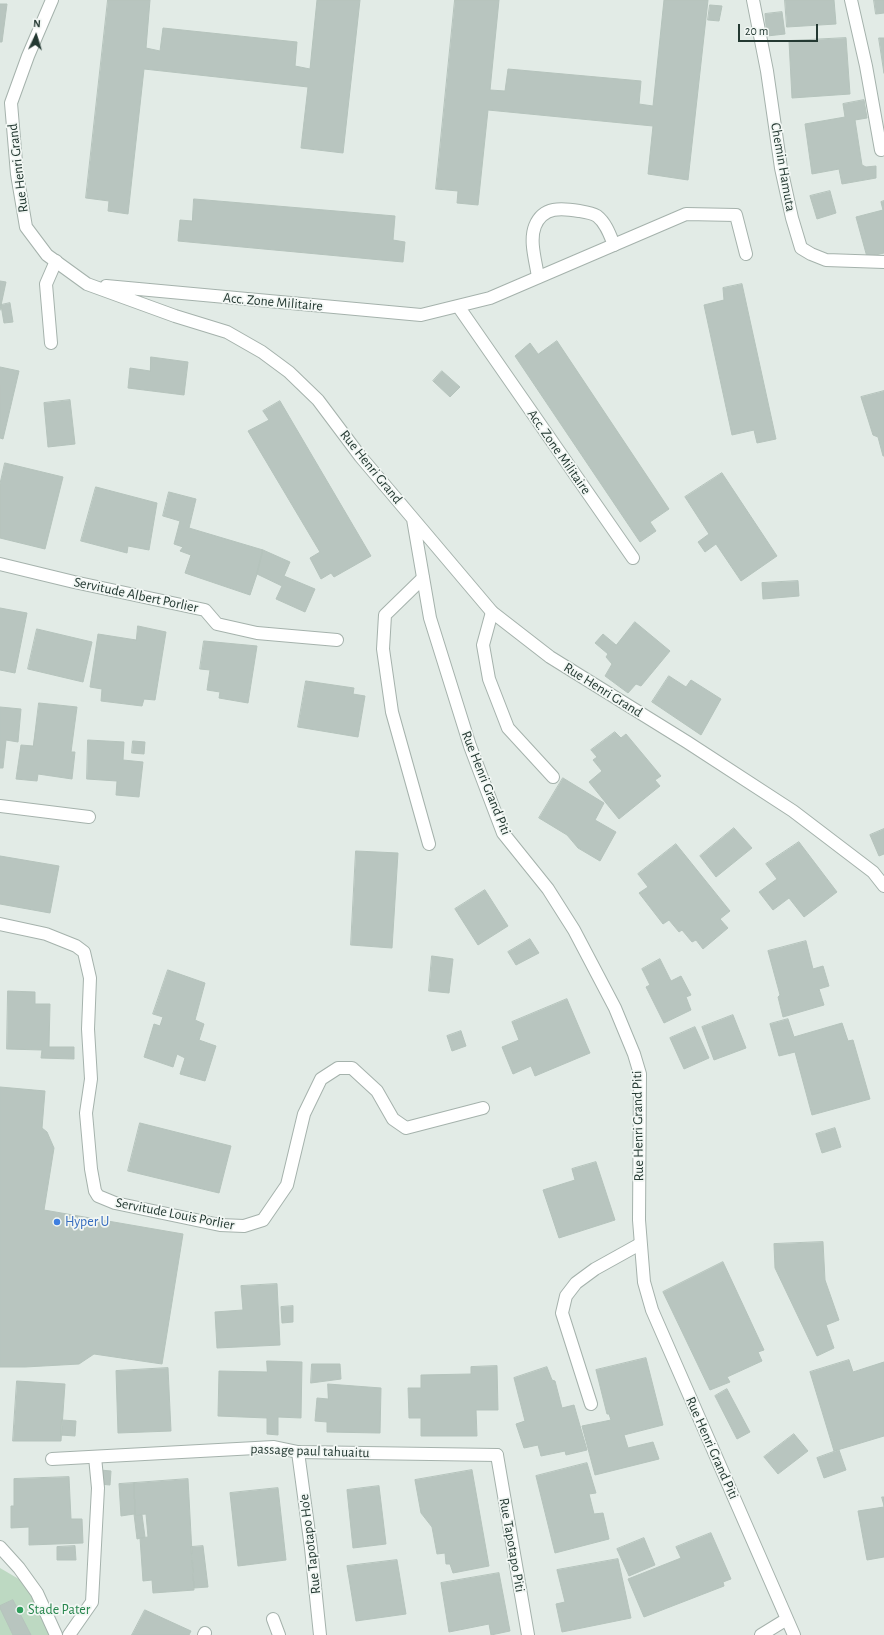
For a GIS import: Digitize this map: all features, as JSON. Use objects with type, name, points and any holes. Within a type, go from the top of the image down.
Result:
[{"type":"street","name":"Rue Henri Grand","points":[[52,0],[28,56],[11,103],[17,174],[26,227],[47,255],[87,284],[175,316],[227,332],[262,352],[290,372],[318,400],[360,456],[492,612],[550,657],[687,742],[793,811],[873,872],[884,886]]},
{"type":"street","name":"Chemin Hamuta","points":[[754,0],[767,71],[781,168],[792,218],[801,248],[826,260],[884,262]]},
{"type":"street","points":[[851,0],[866,66],[881,150]]},
{"type":"street","points":[[538,277],[534,249],[534,231],[538,220],[548,211],[560,208],[591,213],[597,216],[606,226],[614,245]]},
{"type":"street","name":"Acc. Zone Militaire","points":[[87,284],[421,315],[490,298],[686,214],[736,215],[746,254]]},
{"type":"street","points":[[51,343],[46,284],[56,261]]},
{"type":"street","name":"Acc. Zone Militaire","points":[[458,306],[633,558]]},
{"type":"street","name":"Rue Henri Grand Piti","points":[[412,518],[430,618],[467,739],[503,833],[548,889],[574,930],[615,1008],[634,1054],[640,1074],[639,1220],[644,1282],[652,1310],[794,1635]]},
{"type":"street","name":"Servitude Albert Porlier","points":[[0,564],[74,582],[205,610],[217,624],[257,633],[337,640]]},
{"type":"street","points":[[423,578],[385,615],[383,649],[392,712],[429,844]]},
{"type":"street","points":[[492,612],[483,645],[488,679],[508,728],[553,777]]},
{"type":"street","points":[[0,806],[89,817]]},
{"type":"street","name":"Servitude Louis Porlier","points":[[0,924],[46,934],[76,946],[84,952],[90,978],[88,1029],[90,1079],[86,1113],[91,1169],[95,1191],[98,1196],[115,1203],[220,1224],[244,1226],[263,1220],[286,1185],[304,1114],[320,1079],[338,1068],[352,1068],[377,1091],[394,1119],[406,1128],[483,1108]]},
{"type":"street","points":[[591,1404],[562,1313],[566,1296],[576,1283],[595,1269],[640,1244]]},
{"type":"street","name":"passage paul tahuaitu","points":[[52,1459],[274,1448],[298,1452],[497,1454]]},
{"type":"street","name":"Rue Tapotapo Ho'e","points":[[298,1452],[311,1548],[320,1635]]},
{"type":"street","name":"Rue Tapotapo Piti","points":[[497,1454],[528,1635]]},
{"type":"street","points":[[69,1635],[92,1602],[98,1488],[95,1457]]},
{"type":"street","points":[[0,1547],[19,1568],[37,1593],[56,1635]]},
{"type":"street","points":[[273,1619],[279,1635]]},
{"type":"street","points":[[761,1635],[787,1619]]},
{"type":"green space","name":"Stade Pater","points":[[0,1568],[29,1585],[51,1635],[0,1635]]},
{"type":"building","points":[[108,0],[150,0],[146,48],[160,51],[163,28],[297,42],[295,66],[310,69],[317,0],[360,0],[343,153],[301,148],[308,87],[144,69],[128,214],[108,211],[109,201],[86,198]]},
{"type":"building","points":[[455,0],[499,0],[490,90],[505,91],[508,69],[641,81],[639,104],[653,106],[664,0],[708,0],[688,180],[648,174],[653,126],[488,110],[478,205],[457,203],[458,191],[436,189]]},
{"type":"building","points":[[785,0],[834,0],[836,24],[787,27]]},
{"type":"building","points":[[874,0],[884,0],[884,13],[876,14]]},
{"type":"building","points":[[0,4],[7,4],[2,42],[0,42]]},
{"type":"building","points":[[710,5],[722,6],[719,21],[708,20]]},
{"type":"building","points":[[782,12],[785,34],[767,36],[765,14]]},
{"type":"building","points":[[846,38],[850,94],[792,98],[789,41]]},
{"type":"building","points":[[879,38],[884,38],[884,73]]},
{"type":"building","points":[[864,100],[867,118],[855,120],[862,165],[866,167],[876,166],[876,178],[842,184],[839,169],[812,174],[805,124],[845,117],[843,104]]},
{"type":"building","points":[[830,191],[836,213],[817,219],[810,196]]},
{"type":"building","points":[[194,199],[395,216],[393,240],[405,242],[403,262],[178,241],[180,220],[192,221]]},
{"type":"building","points":[[884,201],[884,253],[867,257],[856,217],[883,210],[881,202]]},
{"type":"building","points":[[0,281],[6,282],[0,310]]},
{"type":"building","points":[[742,284],[776,439],[757,443],[754,430],[732,435],[704,305],[724,300],[723,288]]},
{"type":"building","points":[[10,303],[13,322],[4,323],[1,305]]},
{"type":"building","points":[[557,341],[669,509],[650,522],[656,531],[640,542],[515,356],[530,343],[538,354]]},
{"type":"building","points":[[151,357],[188,362],[184,395],[128,388],[130,368],[150,371]]},
{"type":"building","points":[[0,367],[19,371],[3,439],[0,438]]},
{"type":"building","points":[[442,371],[460,387],[450,397],[433,381]]},
{"type":"building","points":[[884,391],[883,456],[878,437],[873,435],[861,397]]},
{"type":"building","points":[[70,400],[75,444],[48,447],[44,403]]},
{"type":"building","points":[[280,401],[371,556],[334,577],[331,573],[321,579],[310,558],[320,552],[248,431],[269,420],[263,411]]},
{"type":"building","points":[[5,463],[63,477],[45,549],[0,538],[0,484]]},
{"type":"building","points":[[722,473],[777,556],[741,581],[716,544],[705,552],[698,542],[709,534],[685,497]]},
{"type":"building","points":[[96,487],[157,503],[149,550],[128,546],[127,553],[81,541]]},
{"type":"building","points":[[169,492],[196,499],[189,528],[263,550],[250,595],[185,573],[191,555],[180,551],[183,547],[174,544],[180,521],[163,516]]},
{"type":"building","points":[[263,550],[290,562],[284,576],[315,589],[305,612],[276,599],[282,586],[257,574]]},
{"type":"building","points":[[798,581],[799,596],[763,599],[762,583]]},
{"type":"building","points":[[0,608],[27,613],[15,673],[0,670]]},
{"type":"building","points":[[635,622],[670,651],[641,686],[636,684],[628,693],[605,676],[612,664],[606,657],[608,654],[595,643],[603,634],[616,645]]},
{"type":"building","points":[[138,626],[166,632],[155,700],[144,699],[142,706],[101,701],[102,689],[90,687],[98,634],[136,640]]},
{"type":"building","points":[[37,629],[92,642],[83,682],[28,669]]},
{"type":"building","points":[[204,641],[257,646],[248,703],[219,698],[220,692],[207,690],[210,670],[200,669]]},
{"type":"building","points":[[669,676],[686,687],[691,680],[721,699],[701,735],[652,702]]},
{"type":"building","points":[[306,681],[354,688],[353,694],[365,696],[358,737],[298,727]]},
{"type":"building","points":[[39,703],[77,707],[71,752],[75,752],[72,779],[38,774],[37,781],[16,779],[21,745],[33,746]]},
{"type":"building","points":[[0,707],[21,709],[18,742],[6,740],[3,768],[0,768]]},
{"type":"building","points":[[615,732],[621,738],[626,734],[661,776],[655,780],[660,786],[619,819],[589,782],[602,771],[593,760],[597,757],[591,750]]},
{"type":"building","points":[[88,740],[124,742],[123,760],[143,762],[139,797],[116,795],[117,781],[87,779]]},
{"type":"building","points":[[133,741],[145,742],[144,754],[132,753]]},
{"type":"building","points":[[563,778],[604,803],[595,820],[616,832],[600,861],[578,848],[567,835],[539,818]]},
{"type":"building","points":[[734,828],[752,848],[716,877],[700,856]]},
{"type":"building","points":[[884,829],[884,854],[879,856],[870,835]]},
{"type":"building","points":[[799,842],[837,892],[804,917],[789,898],[773,910],[759,892],[777,879],[766,864]]},
{"type":"building","points":[[676,844],[730,911],[720,919],[728,928],[703,949],[696,940],[692,942],[682,930],[679,932],[669,920],[663,924],[639,893],[648,887],[638,874]]},
{"type":"building","points":[[356,851],[398,853],[392,948],[351,945]]},
{"type":"building","points":[[0,856],[59,866],[50,913],[0,904]]},
{"type":"building","points":[[485,890],[508,926],[478,945],[455,909]]},
{"type":"building","points":[[530,939],[539,953],[516,965],[508,952]]},
{"type":"building","points":[[806,941],[813,969],[823,966],[829,986],[819,989],[824,1005],[783,1017],[778,997],[780,995],[768,951]]},
{"type":"building","points":[[432,956],[453,959],[449,993],[429,991]]},
{"type":"building","points":[[660,959],[671,981],[681,976],[691,995],[686,997],[691,1010],[664,1023],[646,987],[650,985],[642,969]]},
{"type":"building","points":[[168,970],[205,983],[195,1020],[204,1024],[199,1040],[216,1046],[205,1081],[180,1074],[185,1058],[177,1054],[173,1067],[144,1057],[154,1024],[160,1026],[163,1017],[153,1014]]},
{"type":"building","points":[[8,991],[35,992],[35,1004],[50,1004],[49,1047],[74,1047],[74,1059],[41,1058],[42,1050],[7,1049]]},
{"type":"building","points":[[567,999],[590,1053],[535,1076],[531,1066],[513,1074],[502,1047],[519,1040],[512,1022]]},
{"type":"building","points":[[733,1015],[746,1048],[714,1060],[702,1027]]},
{"type":"building","points":[[788,1019],[794,1037],[842,1023],[848,1041],[853,1040],[870,1099],[812,1115],[795,1052],[779,1056],[770,1024]]},
{"type":"building","points":[[695,1027],[709,1058],[684,1069],[670,1038]]},
{"type":"building","points":[[461,1031],[466,1046],[452,1051],[447,1036]]},
{"type":"building","name":"Hyper U","points":[[0,1087],[45,1091],[42,1128],[47,1132],[54,1148],[44,1210],[183,1234],[162,1364],[94,1354],[79,1364],[0,1367]]},
{"type":"building","points":[[140,1123],[231,1146],[219,1193],[128,1171]]},
{"type":"building","points":[[835,1128],[841,1147],[822,1153],[816,1134]]},
{"type":"building","points":[[596,1162],[615,1220],[559,1238],[543,1190],[575,1180],[572,1169]]},
{"type":"building","points":[[823,1242],[825,1280],[839,1320],[826,1325],[834,1348],[817,1356],[775,1268],[774,1244]]},
{"type":"building","points":[[723,1262],[764,1350],[758,1352],[762,1361],[727,1377],[730,1382],[710,1390],[663,1292]]},
{"type":"building","points":[[277,1284],[280,1345],[217,1348],[215,1312],[243,1310],[241,1286]]},
{"type":"building","points":[[293,1306],[293,1322],[282,1323],[281,1307]]},
{"type":"building","points":[[646,1358],[663,1425],[624,1435],[628,1448],[653,1442],[659,1459],[595,1475],[582,1426],[611,1420],[609,1414],[607,1414],[596,1370]]},
{"type":"building","points":[[849,1360],[853,1372],[884,1362],[884,1436],[834,1451],[810,1372]]},
{"type":"building","points":[[267,1361],[302,1362],[301,1418],[278,1417],[278,1435],[267,1434],[267,1418],[218,1416],[219,1371],[267,1372]]},
{"type":"building","points":[[312,1364],[340,1364],[341,1379],[311,1383]]},
{"type":"building","points":[[497,1366],[498,1410],[476,1410],[477,1436],[421,1436],[421,1418],[409,1418],[408,1388],[421,1388],[421,1375],[471,1374],[471,1367]]},
{"type":"building","points":[[547,1367],[552,1380],[555,1381],[562,1408],[574,1405],[587,1450],[566,1455],[565,1451],[541,1456],[538,1445],[524,1448],[516,1424],[525,1421],[514,1378]]},
{"type":"building","points":[[168,1368],[171,1431],[118,1433],[116,1371]]},
{"type":"building","points":[[17,1381],[65,1384],[61,1441],[13,1441]]},
{"type":"building","points":[[328,1384],[381,1388],[380,1433],[327,1432],[327,1422],[315,1421],[317,1398],[328,1399]]},
{"type":"building","points":[[727,1389],[750,1432],[737,1439],[715,1396]]},
{"type":"building","points":[[62,1420],[76,1421],[75,1436],[61,1435]]},
{"type":"building","points":[[794,1434],[808,1451],[778,1474],[764,1457]]},
{"type":"building","points":[[839,1450],[846,1470],[824,1478],[817,1458]]},
{"type":"building","points":[[587,1463],[596,1493],[589,1494],[594,1514],[603,1513],[609,1539],[555,1553],[536,1476]]},
{"type":"building","points":[[100,1470],[111,1471],[110,1485],[99,1484]]},
{"type":"building","points":[[472,1470],[489,1566],[453,1573],[450,1564],[446,1564],[445,1553],[437,1554],[432,1527],[421,1513],[415,1480]]},
{"type":"building","points":[[69,1477],[71,1519],[82,1519],[83,1543],[29,1545],[29,1527],[11,1528],[11,1506],[14,1506],[14,1479]]},
{"type":"building","points":[[188,1479],[194,1590],[153,1593],[152,1580],[143,1581],[140,1538],[148,1537],[146,1514],[135,1515],[134,1483]]},
{"type":"building","points":[[134,1483],[135,1515],[142,1515],[145,1537],[137,1539],[134,1514],[121,1516],[119,1484]]},
{"type":"building","points":[[379,1486],[386,1544],[353,1548],[347,1490]]},
{"type":"building","points":[[278,1488],[286,1560],[238,1566],[230,1493]]},
{"type":"building","points":[[884,1507],[884,1557],[867,1560],[858,1511]]},
{"type":"building","points":[[711,1533],[731,1579],[723,1582],[724,1586],[644,1617],[628,1579],[681,1558],[676,1547]]},
{"type":"building","points":[[644,1538],[655,1565],[629,1576],[617,1549]]},
{"type":"building","points":[[75,1546],[76,1560],[57,1560],[57,1547]]},
{"type":"building","points":[[203,1546],[208,1587],[194,1588],[191,1547]]},
{"type":"building","points":[[618,1559],[631,1618],[562,1632],[556,1604],[565,1602],[557,1570]]},
{"type":"building","points":[[397,1560],[406,1614],[356,1621],[347,1566]]},
{"type":"building","points":[[499,1573],[510,1631],[491,1635],[489,1624],[449,1632],[441,1583]]},
{"type":"building","points":[[13,1600],[31,1635],[13,1635],[0,1606]]},
{"type":"building","points":[[145,1610],[191,1631],[189,1635],[132,1635]]},
{"type":"place","name":"Hyper U","points":[[57,1222]]},
{"type":"place","name":"Stade Pater","points":[[20,1610]]}]
